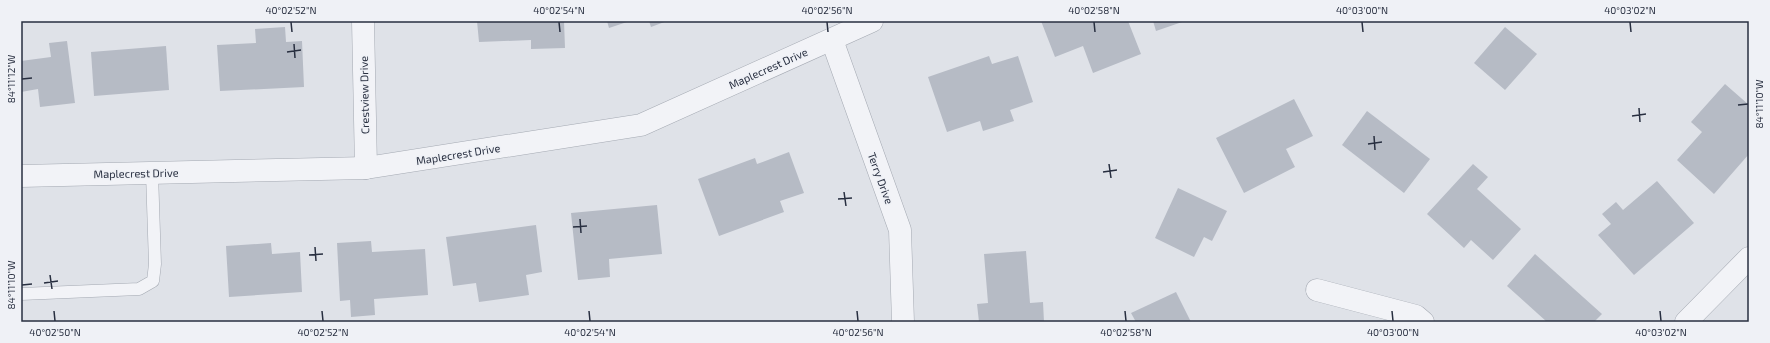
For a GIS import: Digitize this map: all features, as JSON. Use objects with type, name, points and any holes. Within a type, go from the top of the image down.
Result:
[{"type":"street","name":"Crestview Drive","points":[[363,21],[366,168]]},
{"type":"street","name":"Maplecrest Drive","points":[[21,176],[366,168],[641,125],[872,21]]},
{"type":"street","name":"Terry Drive","points":[[832,40],[900,230],[903,322]]},
{"type":"street","points":[[1686,322],[1749,258]]},
{"type":"street","points":[[1317,290],[1416,316],[1423,322]]},
{"type":"lane","points":[[21,294],[139,289],[153,281],[155,264],[152,173]]},
{"type":"building","points":[[477,21],[564,21],[565,48],[531,49],[531,40],[479,42]]},
{"type":"building","points":[[607,21],[630,21],[609,28]]},
{"type":"building","points":[[649,21],[667,21],[651,27]]},
{"type":"building","points":[[1041,21],[1128,21],[1141,54],[1093,73],[1083,46],[1055,57]]},
{"type":"building","points":[[1153,21],[1185,21],[1156,31]]},
{"type":"building","points":[[285,27],[286,42],[302,41],[304,87],[220,91],[217,45],[256,43],[255,29]]},
{"type":"building","points":[[1505,27],[1537,54],[1505,90],[1474,63]]},
{"type":"building","points":[[67,41],[75,103],[40,107],[38,89],[21,92],[21,61],[51,57],[49,43]]},
{"type":"building","points":[[166,46],[169,90],[94,96],[91,52]]},
{"type":"building","points":[[989,56],[992,64],[1018,56],[1033,102],[1010,110],[1014,121],[983,131],[980,121],[947,132],[928,77]]},
{"type":"building","points":[[1725,84],[1749,105],[1749,154],[1714,194],[1677,160],[1702,132],[1691,122]]},
{"type":"building","points":[[1294,99],[1313,136],[1286,149],[1295,167],[1244,193],[1216,138]]},
{"type":"building","points":[[1367,111],[1430,159],[1404,193],[1342,145]]},
{"type":"building","points":[[789,152],[804,193],[780,201],[784,212],[719,236],[698,179],[755,158],[757,164]]},
{"type":"building","points":[[1473,164],[1488,177],[1477,189],[1521,229],[1493,260],[1471,240],[1464,248],[1427,214]]},
{"type":"building","points":[[1657,181],[1694,223],[1634,275],[1598,235],[1611,224],[1602,214],[1616,202],[1623,210]]},
{"type":"building","points":[[1178,188],[1227,211],[1212,241],[1204,237],[1194,257],[1155,238]]},
{"type":"building","points":[[657,205],[662,254],[609,259],[610,277],[578,280],[571,213]]},
{"type":"building","points":[[536,225],[542,272],[526,275],[529,295],[479,302],[476,283],[453,286],[446,237]]},
{"type":"building","points":[[371,241],[372,252],[425,249],[428,295],[374,299],[375,315],[351,317],[350,300],[340,301],[337,243]]},
{"type":"building","points":[[271,243],[272,254],[300,252],[302,292],[229,297],[226,246]]},
{"type":"building","points":[[1026,251],[1030,303],[1043,302],[1044,322],[979,322],[977,304],[988,303],[984,254]]},
{"type":"building","points":[[1535,254],[1602,314],[1594,322],[1547,322],[1507,286]]},
{"type":"building","points":[[1176,292],[1191,322],[1136,322],[1131,313]]}]
